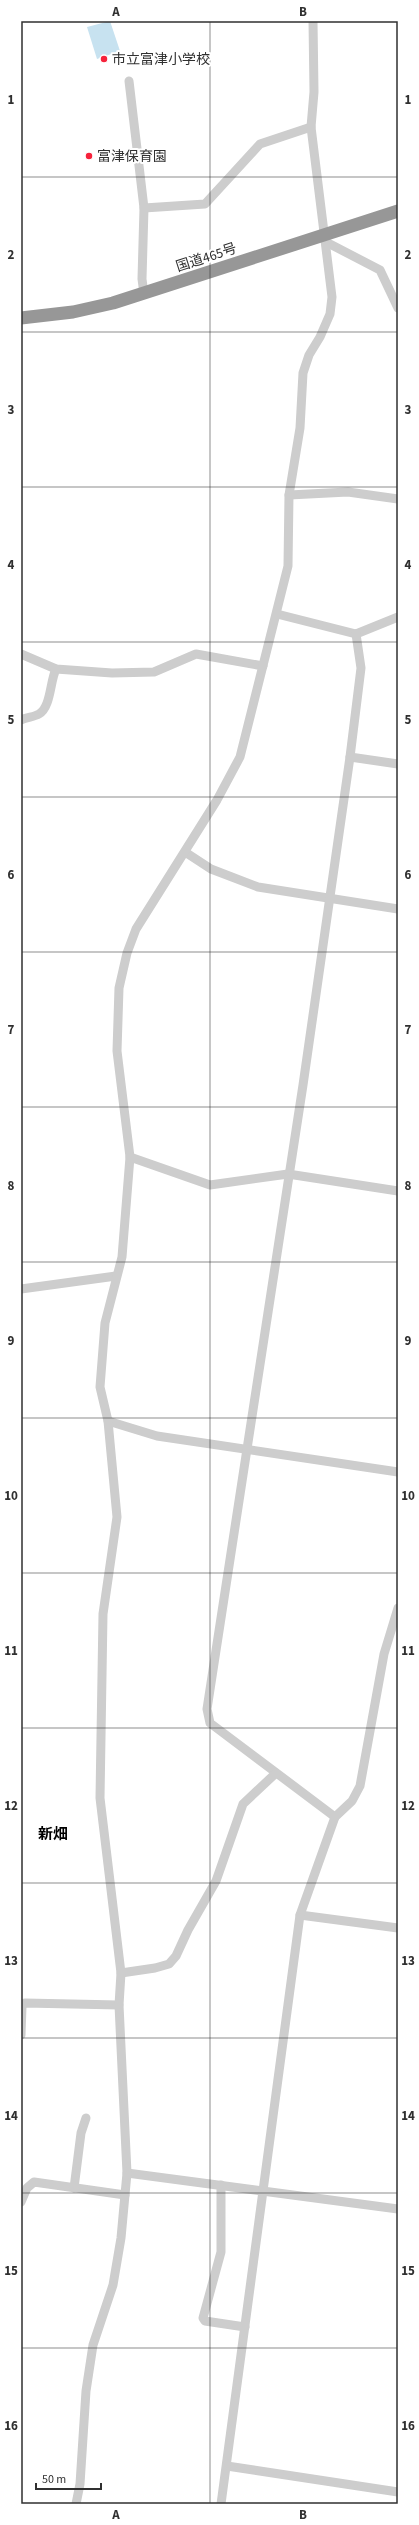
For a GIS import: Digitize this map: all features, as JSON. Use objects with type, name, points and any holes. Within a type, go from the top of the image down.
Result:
[{"type":"highway","name":"国道465号","points":[[21,318],[72,312],[144,294],[326,238],[398,211]]},
{"type":"street","points":[[76,2504],[80,2484],[86,2391],[93,2345],[112,2285],[121,2238],[127,2173],[119,2005],[121,1973],[100,1798],[102,1614],[112,1562],[117,1517],[108,1421],[100,1388],[101,1361],[105,1324],[122,1257],[130,1158],[118,1051],[119,988],[127,953],[136,929],[185,852],[240,757],[288,566],[289,495],[300,428],[303,373],[309,355],[320,337],[330,314],[332,297],[326,238],[311,127],[314,92],[313,21]]},
{"type":"street","points":[[129,81],[144,208],[142,279],[144,294]]},
{"type":"street","points":[[144,208],[205,204],[260,144],[311,127]]},
{"type":"street","points":[[326,238],[380,270],[398,308]]},
{"type":"street","points":[[289,495],[348,492],[398,499]]},
{"type":"street","points":[[277,614],[356,634],[398,617]]},
{"type":"street","points":[[335,1817],[210,1723],[207,1709],[350,757],[361,668],[356,634]]},
{"type":"street","points":[[21,654],[56,669],[112,673],[154,672],[196,654],[263,666]]},
{"type":"street","points":[[21,720],[40,714],[47,705],[51,681],[56,669]]},
{"type":"street","points":[[350,757],[398,764]]},
{"type":"street","points":[[185,852],[211,869],[258,887],[398,909]]},
{"type":"street","points":[[130,1158],[210,1186],[288,1174],[398,1191]]},
{"type":"street","points":[[21,1289],[116,1276]]},
{"type":"street","points":[[108,1421],[157,1436],[398,1472]]},
{"type":"street","points":[[221,2504],[300,1914],[335,1817],[352,1801],[360,1786],[384,1654],[395,1623],[398,1608]]},
{"type":"street","points":[[121,1973],[155,1968],[169,1964],[176,1956],[188,1930],[216,1881],[243,1804],[276,1774]]},
{"type":"street","points":[[300,1914],[398,1928]]},
{"type":"street","points":[[21,2035],[22,2006],[25,2003],[119,2005]]},
{"type":"street","points":[[74,2188],[80,2133],[86,2118]]},
{"type":"street","points":[[127,2173],[398,2209]]},
{"type":"street","points":[[21,2202],[27,2188],[34,2182],[125,2195]]},
{"type":"street","points":[[221,2185],[221,2252],[203,2318],[205,2321],[245,2327]]},
{"type":"street","points":[[227,2466],[398,2492]]},
{"type":"water","points":[[110,21],[120,51],[97,59],[87,27]]},
{"type":"place","name":"市立富津小学校","points":[[104,59]]},
{"type":"place","name":"富津保育園","points":[[89,156]]},
{"type":"district","name":"新畑","points":[[53,1834]]}]
